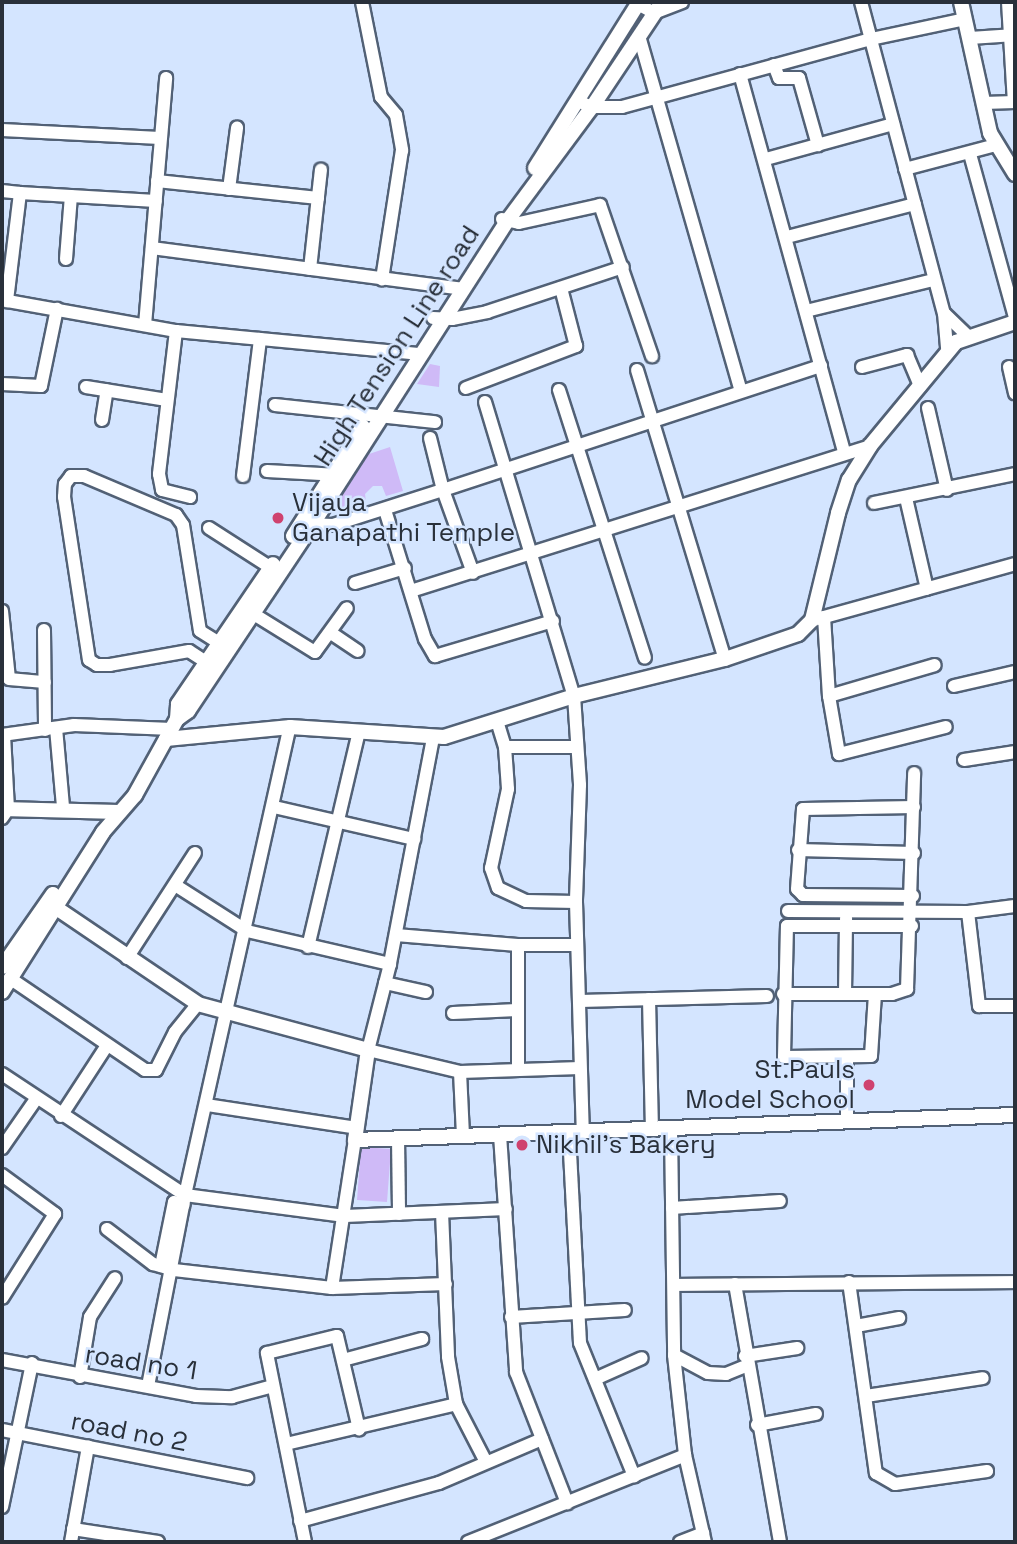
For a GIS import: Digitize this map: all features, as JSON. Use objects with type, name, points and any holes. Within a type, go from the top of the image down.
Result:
[{"type":"street","points":[[362,2],[381,97],[401,128],[402,150],[382,279]]},
{"type":"street","points":[[639,3],[658,7],[682,2]]},
{"type":"street","points":[[862,2],[944,313],[947,351]]},
{"type":"street","points":[[961,2],[983,103],[996,145],[1015,174]]},
{"type":"street","points":[[983,103],[1015,102],[1013,35],[1008,2]]},
{"type":"street","name":"High Tension Line road","points":[[586,104],[639,3]]},
{"type":"street","name":"High Tension Line road","points":[[172,729],[178,704],[219,643],[307,524],[504,219],[658,7]]},
{"type":"street","points":[[586,104],[658,99],[871,39],[965,19]]},
{"type":"street","points":[[970,37],[1013,35]]},
{"type":"street","points":[[639,36],[741,391]]},
{"type":"street","points":[[774,65],[779,78],[799,78],[816,141]]},
{"type":"street","points":[[740,74],[844,452]]},
{"type":"street","points":[[145,326],[166,78]]},
{"type":"street","points":[[786,146],[892,124]]},
{"type":"street","points":[[229,189],[237,128]]},
{"type":"street","points":[[2,130],[160,138]]},
{"type":"street","points":[[765,159],[816,141]]},
{"type":"street","points":[[905,169],[996,145]]},
{"type":"street","points":[[946,727],[839,754],[818,619],[838,513],[849,480],[870,446],[947,351],[967,335],[1015,319],[970,154]]},
{"type":"street","points":[[310,269],[321,170]]},
{"type":"street","points":[[157,181],[318,198]]},
{"type":"street","points":[[2,191],[156,201]]},
{"type":"street","points":[[20,193],[4,300],[176,331],[415,355]]},
{"type":"street","points":[[66,258],[71,196]]},
{"type":"street","points":[[504,219],[519,223],[597,203],[652,356]]},
{"type":"street","points":[[787,237],[915,204]]},
{"type":"street","points":[[152,248],[458,290]]},
{"type":"street","points":[[438,318],[487,312],[622,267]]},
{"type":"street","points":[[806,311],[933,279]]},
{"type":"street","points":[[466,388],[576,346],[561,288]]},
{"type":"street","points":[[2,384],[41,386],[57,309]]},
{"type":"street","points":[[944,313],[967,335]]},
{"type":"street","points":[[176,331],[159,474],[162,489],[190,497]]},
{"type":"street","points":[[243,476],[260,339]]},
{"type":"street","points":[[862,367],[907,355],[920,386]]},
{"type":"street","points":[[307,524],[321,527],[385,510],[578,449],[741,391],[821,366]]},
{"type":"street","points":[[1009,367],[1015,393]]},
{"type":"street","points":[[637,370],[724,659]]},
{"type":"street","points":[[86,387],[167,400]]},
{"type":"street","points":[[102,420],[107,390]]},
{"type":"street","points":[[559,390],[645,658]]},
{"type":"street","points":[[485,402],[574,696],[581,856],[576,902],[580,1000],[576,1133],[580,1343],[634,1476]]},
{"type":"street","points":[[275,405],[435,422]]},
{"type":"street","points":[[928,408],[947,490]]},
{"type":"street","points":[[430,438],[443,490],[473,573]]},
{"type":"street","points":[[411,591],[532,555],[844,452],[870,446]]},
{"type":"street","points":[[267,471],[337,475]]},
{"type":"street","points":[[874,503],[1015,474]]},
{"type":"street","points":[[189,651],[200,631],[183,526],[176,515],[84,476],[71,476],[65,484],[64,497],[89,660],[97,666],[110,665],[189,651],[206,663]]},
{"type":"street","points":[[906,498],[927,589]]},
{"type":"street","points":[[385,510],[425,639],[435,656],[552,621]]},
{"type":"street","points":[[209,527],[274,571]]},
{"type":"street","points":[[113,811],[64,807],[4,812],[3,735],[50,729],[290,727],[433,738],[574,696],[724,659],[798,634],[818,619],[1015,564]]},
{"type":"street","points":[[355,583],[405,568]]},
{"type":"street","name":"High Tension Line road","points":[[2,992],[6,973],[113,811],[135,795],[172,729],[188,710],[252,613],[274,571]]},
{"type":"street","points":[[252,613],[315,652],[347,608]]},
{"type":"street","points":[[2,611],[3,657],[9,679],[45,682]]},
{"type":"street","points":[[44,630],[45,682],[50,729],[64,807]]},
{"type":"street","points":[[200,631],[219,643]]},
{"type":"street","points":[[331,633],[358,652]]},
{"type":"street","points":[[829,696],[935,665]]},
{"type":"street","points":[[954,686],[1015,672]]},
{"type":"street","points":[[496,721],[505,747],[508,789],[491,867],[498,888],[526,901],[576,902]]},
{"type":"street","points":[[148,1386],[174,1270],[185,1200],[247,931],[290,727]]},
{"type":"street","points":[[308,947],[359,732]]},
{"type":"street","points":[[332,1288],[368,1050],[390,964],[433,738]]},
{"type":"street","points":[[505,747],[576,747]]},
{"type":"street","points":[[964,761],[1015,752]]},
{"type":"street","points":[[783,994],[875,994],[907,989],[907,896],[914,853],[914,773]]},
{"type":"street","points":[[274,807],[414,839]]},
{"type":"street","points":[[907,896],[799,893],[800,813],[806,807],[914,807]]},
{"type":"street","points":[[798,850],[914,853]]},
{"type":"street","points":[[128,958],[195,853]]},
{"type":"street","points":[[175,885],[247,931],[390,964]]},
{"type":"street","points":[[822,912],[823,895]]},
{"type":"street","points":[[51,905],[198,1004],[228,1014],[460,1072],[580,1068]]},
{"type":"street","points":[[875,994],[874,1052],[867,1058],[784,1057],[783,994],[787,926],[1015,906]]},
{"type":"street","points":[[788,911],[822,912],[846,920]]},
{"type":"street","points":[[968,912],[979,1006],[1015,1006]]},
{"type":"street","points":[[845,994],[846,920]]},
{"type":"street","points":[[396,934],[518,946],[576,945]]},
{"type":"street","points":[[518,946],[518,1070]]},
{"type":"street","points":[[6,973],[132,1064],[156,1070],[175,1032],[198,1004]]},
{"type":"street","points":[[386,983],[426,992]]},
{"type":"street","points":[[580,1000],[767,996]]},
{"type":"street","points":[[649,999],[652,1129]]},
{"type":"street","points":[[453,1013],[517,1010]]},
{"type":"street","points":[[61,1116],[106,1047]]},
{"type":"street","points":[[847,1058],[847,1122]]},
{"type":"street","points":[[460,1072],[463,1136]]},
{"type":"street","points":[[2,1074],[185,1200]]},
{"type":"street","points":[[2,1148],[36,1099]]},
{"type":"street","points":[[207,1105],[356,1134],[398,1139],[1015,1115]]},
{"type":"street","points":[[671,1129],[674,1355],[685,1455],[704,1538],[680,1542]]},
{"type":"street","points":[[500,1135],[516,1373],[567,1503]]},
{"type":"street","points":[[398,1139],[399,1214]]},
{"type":"street","points":[[2,1175],[55,1214],[2,1298]]},
{"type":"street","points":[[161,1266],[174,1202],[185,1200],[345,1216],[506,1209]]},
{"type":"street","points":[[672,1208],[780,1201]]},
{"type":"street","points":[[442,1212],[448,1357],[456,1404],[486,1462]]},
{"type":"street","points":[[107,1229],[161,1266],[174,1270],[332,1288],[446,1284]]},
{"type":"street","points":[[80,1377],[90,1317],[115,1278]]},
{"type":"street","points":[[849,1282],[876,1473],[883,1480],[895,1484],[987,1471]]},
{"type":"street","points":[[675,1285],[1015,1282]]},
{"type":"street","points":[[735,1284],[745,1361],[780,1542]]},
{"type":"street","points":[[511,1317],[625,1310]]},
{"type":"street","points":[[856,1326],[899,1318]]},
{"type":"street","points":[[305,1542],[267,1353],[337,1336],[359,1429]]},
{"type":"street","points":[[343,1360],[422,1339]]},
{"type":"street","points":[[674,1355],[708,1373],[726,1374],[745,1361],[797,1348]]},
{"type":"street","points":[[595,1379],[642,1358]]},
{"type":"street","name":"road no 1","points":[[2,1360],[32,1363],[80,1377],[222,1397],[273,1386]]},
{"type":"street","points":[[2,1507],[32,1363]]},
{"type":"street","points":[[866,1396],[983,1378]]},
{"type":"street","points":[[286,1444],[359,1429],[456,1404]]},
{"type":"street","points":[[757,1425],[816,1414]]},
{"type":"street","name":"road no 2","points":[[2,1430],[247,1478]]},
{"type":"street","points":[[300,1521],[414,1491],[542,1439]]},
{"type":"street","points":[[88,1447],[72,1536],[158,1542]]},
{"type":"street","points":[[468,1542],[685,1455]]},
{"type":"shaded area","points":[[430,364],[440,366],[439,387],[417,384]]},
{"type":"shaded area","points":[[390,447],[403,491],[386,496],[382,486],[373,486],[365,494],[366,502],[324,514],[369,454]]},
{"type":"shaded area","points":[[361,1147],[391,1149],[387,1202],[357,1200]]},
{"type":"place","name":"Vijaya Ganapathi Temple","points":[[278,518]]},
{"type":"place","name":"St.Pauls Model School","points":[[869,1085]]},
{"type":"place","name":"Nikhil's Bakery","points":[[522,1145]]}]
